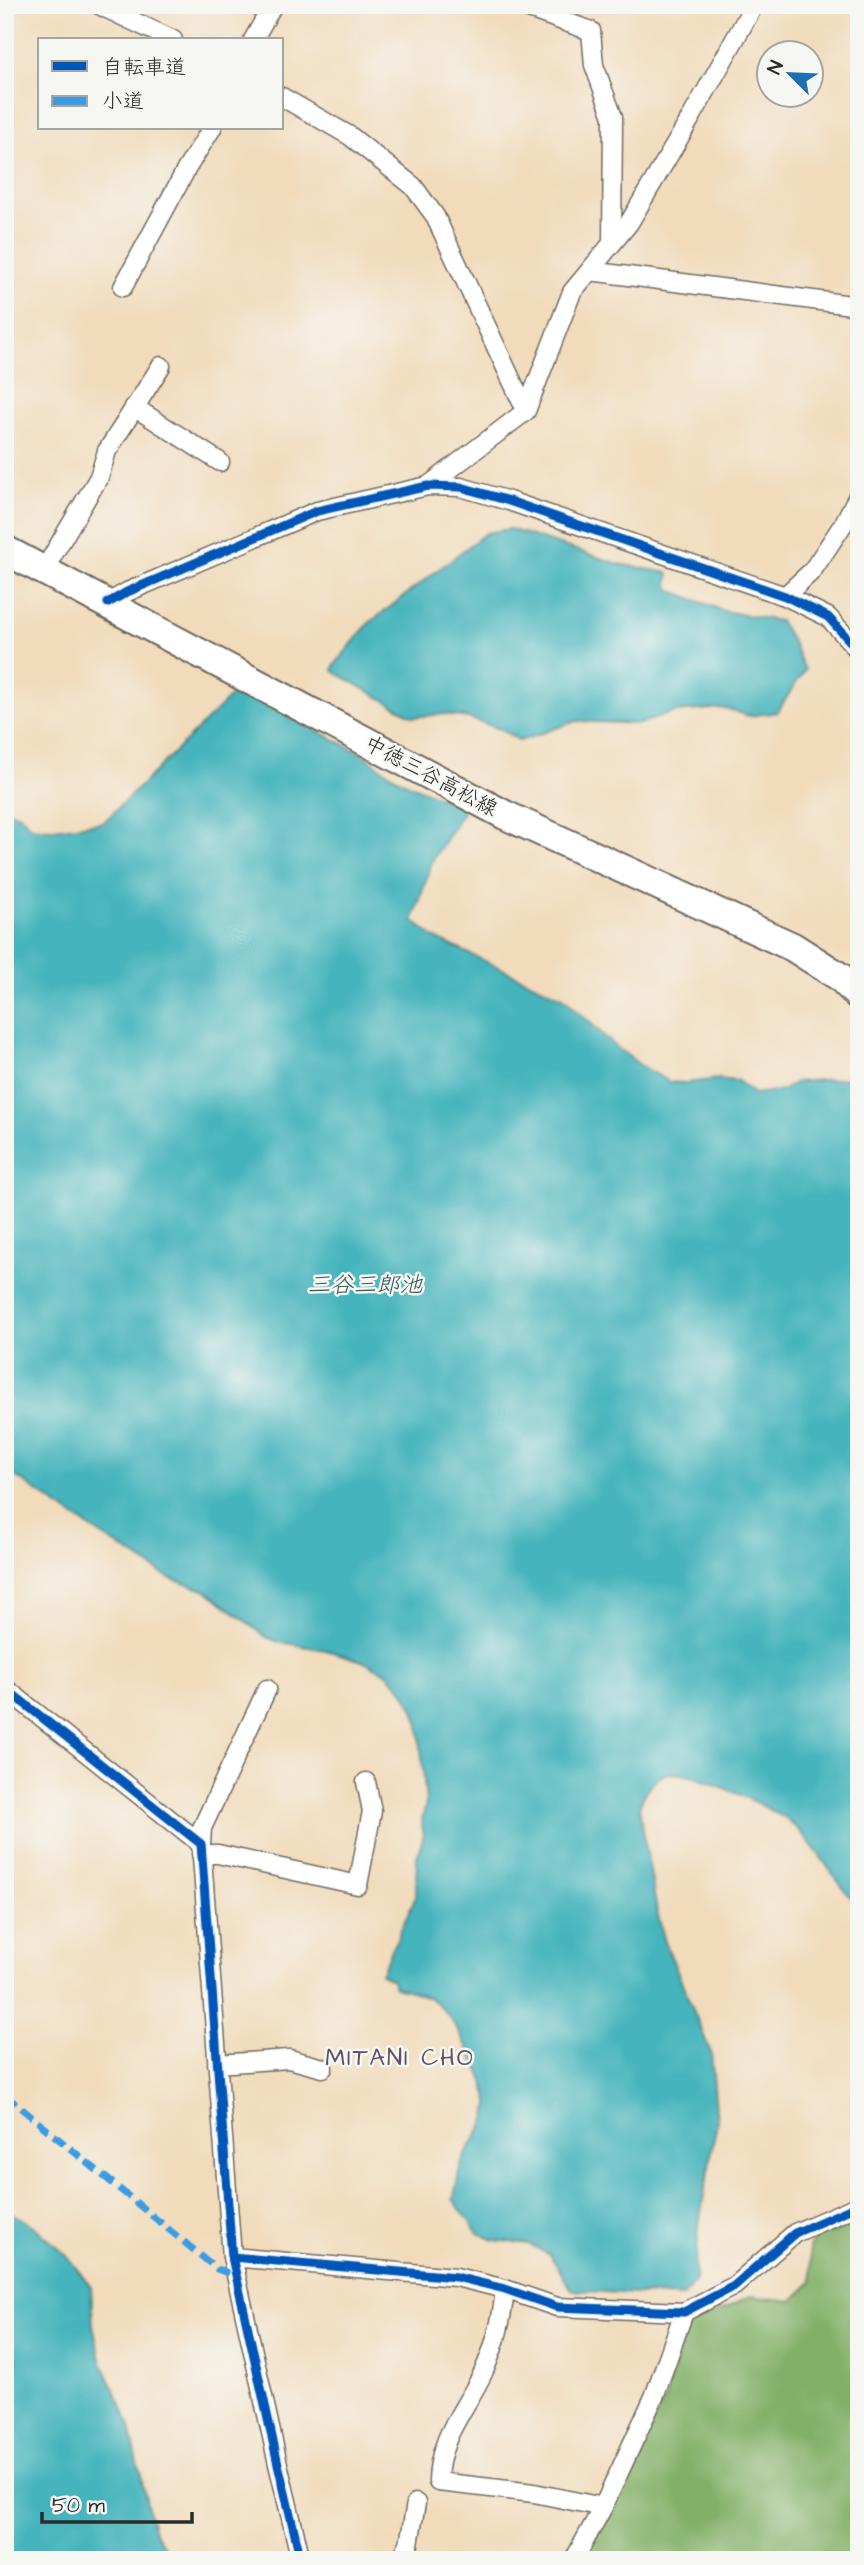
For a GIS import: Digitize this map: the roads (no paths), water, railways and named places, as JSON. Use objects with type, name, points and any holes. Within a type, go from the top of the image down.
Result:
[{"type":"main road","name":"中徳三谷高松線","points":[[5,550],[505,815],[793,947],[840,977],[859,996]]},
{"type":"street","points":[[99,5],[169,38]]},
{"type":"street","points":[[254,38],[273,5]]},
{"type":"street","points":[[519,5],[592,32],[594,65],[613,117],[612,243]]},
{"type":"street","points":[[428,486],[526,411],[572,292],[629,223],[754,5]]},
{"type":"street","points":[[284,98],[349,136],[413,186],[435,216],[526,411]]},
{"type":"street","points":[[122,287],[211,130]]},
{"type":"street","points":[[590,271],[859,306]]},
{"type":"street","points":[[44,570],[99,477],[107,452],[161,366]]},
{"type":"street","points":[[134,407],[220,462]]},
{"type":"street","points":[[108,603],[127,592],[317,511],[428,486],[461,487],[785,596],[828,617],[859,651]]},
{"type":"street","points":[[785,596],[813,571],[859,494]]},
{"type":"street","points":[[5,1688],[201,1849],[218,1854],[358,1885],[372,1811],[366,1783]]},
{"type":"street","points":[[267,1689],[202,1828],[201,1849],[232,2257],[302,2560]]},
{"type":"street","points":[[217,2064],[289,2059],[323,2068]]},
{"type":"street","points":[[232,2257],[456,2277],[505,2289],[557,2307],[684,2312],[734,2286],[795,2233],[859,2205]]},
{"type":"street","points":[[505,2289],[501,2329],[483,2372],[444,2442],[438,2462],[438,2482],[534,2493],[603,2507]]},
{"type":"street","points":[[574,2560],[603,2507],[654,2397],[684,2312]]},
{"type":"street","points":[[400,2560],[409,2544],[416,2503]]},
{"type":"water","points":[[510,529],[619,564],[669,573],[668,586],[672,591],[724,611],[779,621],[792,641],[805,670],[777,712],[749,716],[725,708],[675,712],[639,724],[576,721],[520,741],[500,729],[468,718],[444,714],[414,717],[333,671],[334,666],[368,624],[486,533]]},
{"type":"water","name":"三谷三郎池","points":[[238,689],[366,756],[399,779],[462,806],[463,812],[433,859],[413,920],[433,937],[563,997],[616,1047],[670,1082],[718,1079],[738,1081],[754,1094],[783,1090],[796,1082],[859,1077],[859,1907],[802,1833],[768,1809],[730,1790],[676,1773],[660,1777],[643,1797],[639,1807],[657,1912],[665,1942],[711,2053],[717,2121],[699,2224],[695,2281],[683,2297],[572,2290],[550,2255],[529,2244],[494,2240],[478,2233],[453,2199],[463,2160],[488,2113],[489,2105],[483,2080],[469,2050],[443,2010],[426,1996],[395,1987],[392,1980],[381,1974],[416,1896],[417,1857],[424,1834],[421,1823],[426,1803],[419,1725],[413,1707],[400,1686],[385,1672],[362,1661],[266,1637],[207,1591],[169,1578],[5,1469],[5,809],[21,816],[31,827],[53,829],[104,822]]},
{"type":"water","points":[[5,2209],[35,2227],[66,2255],[91,2287],[93,2325],[101,2360],[129,2423],[153,2529],[172,2560],[5,2560]]},
{"type":"district","name":"MITANI CHO","points":[[400,2058]]}]
